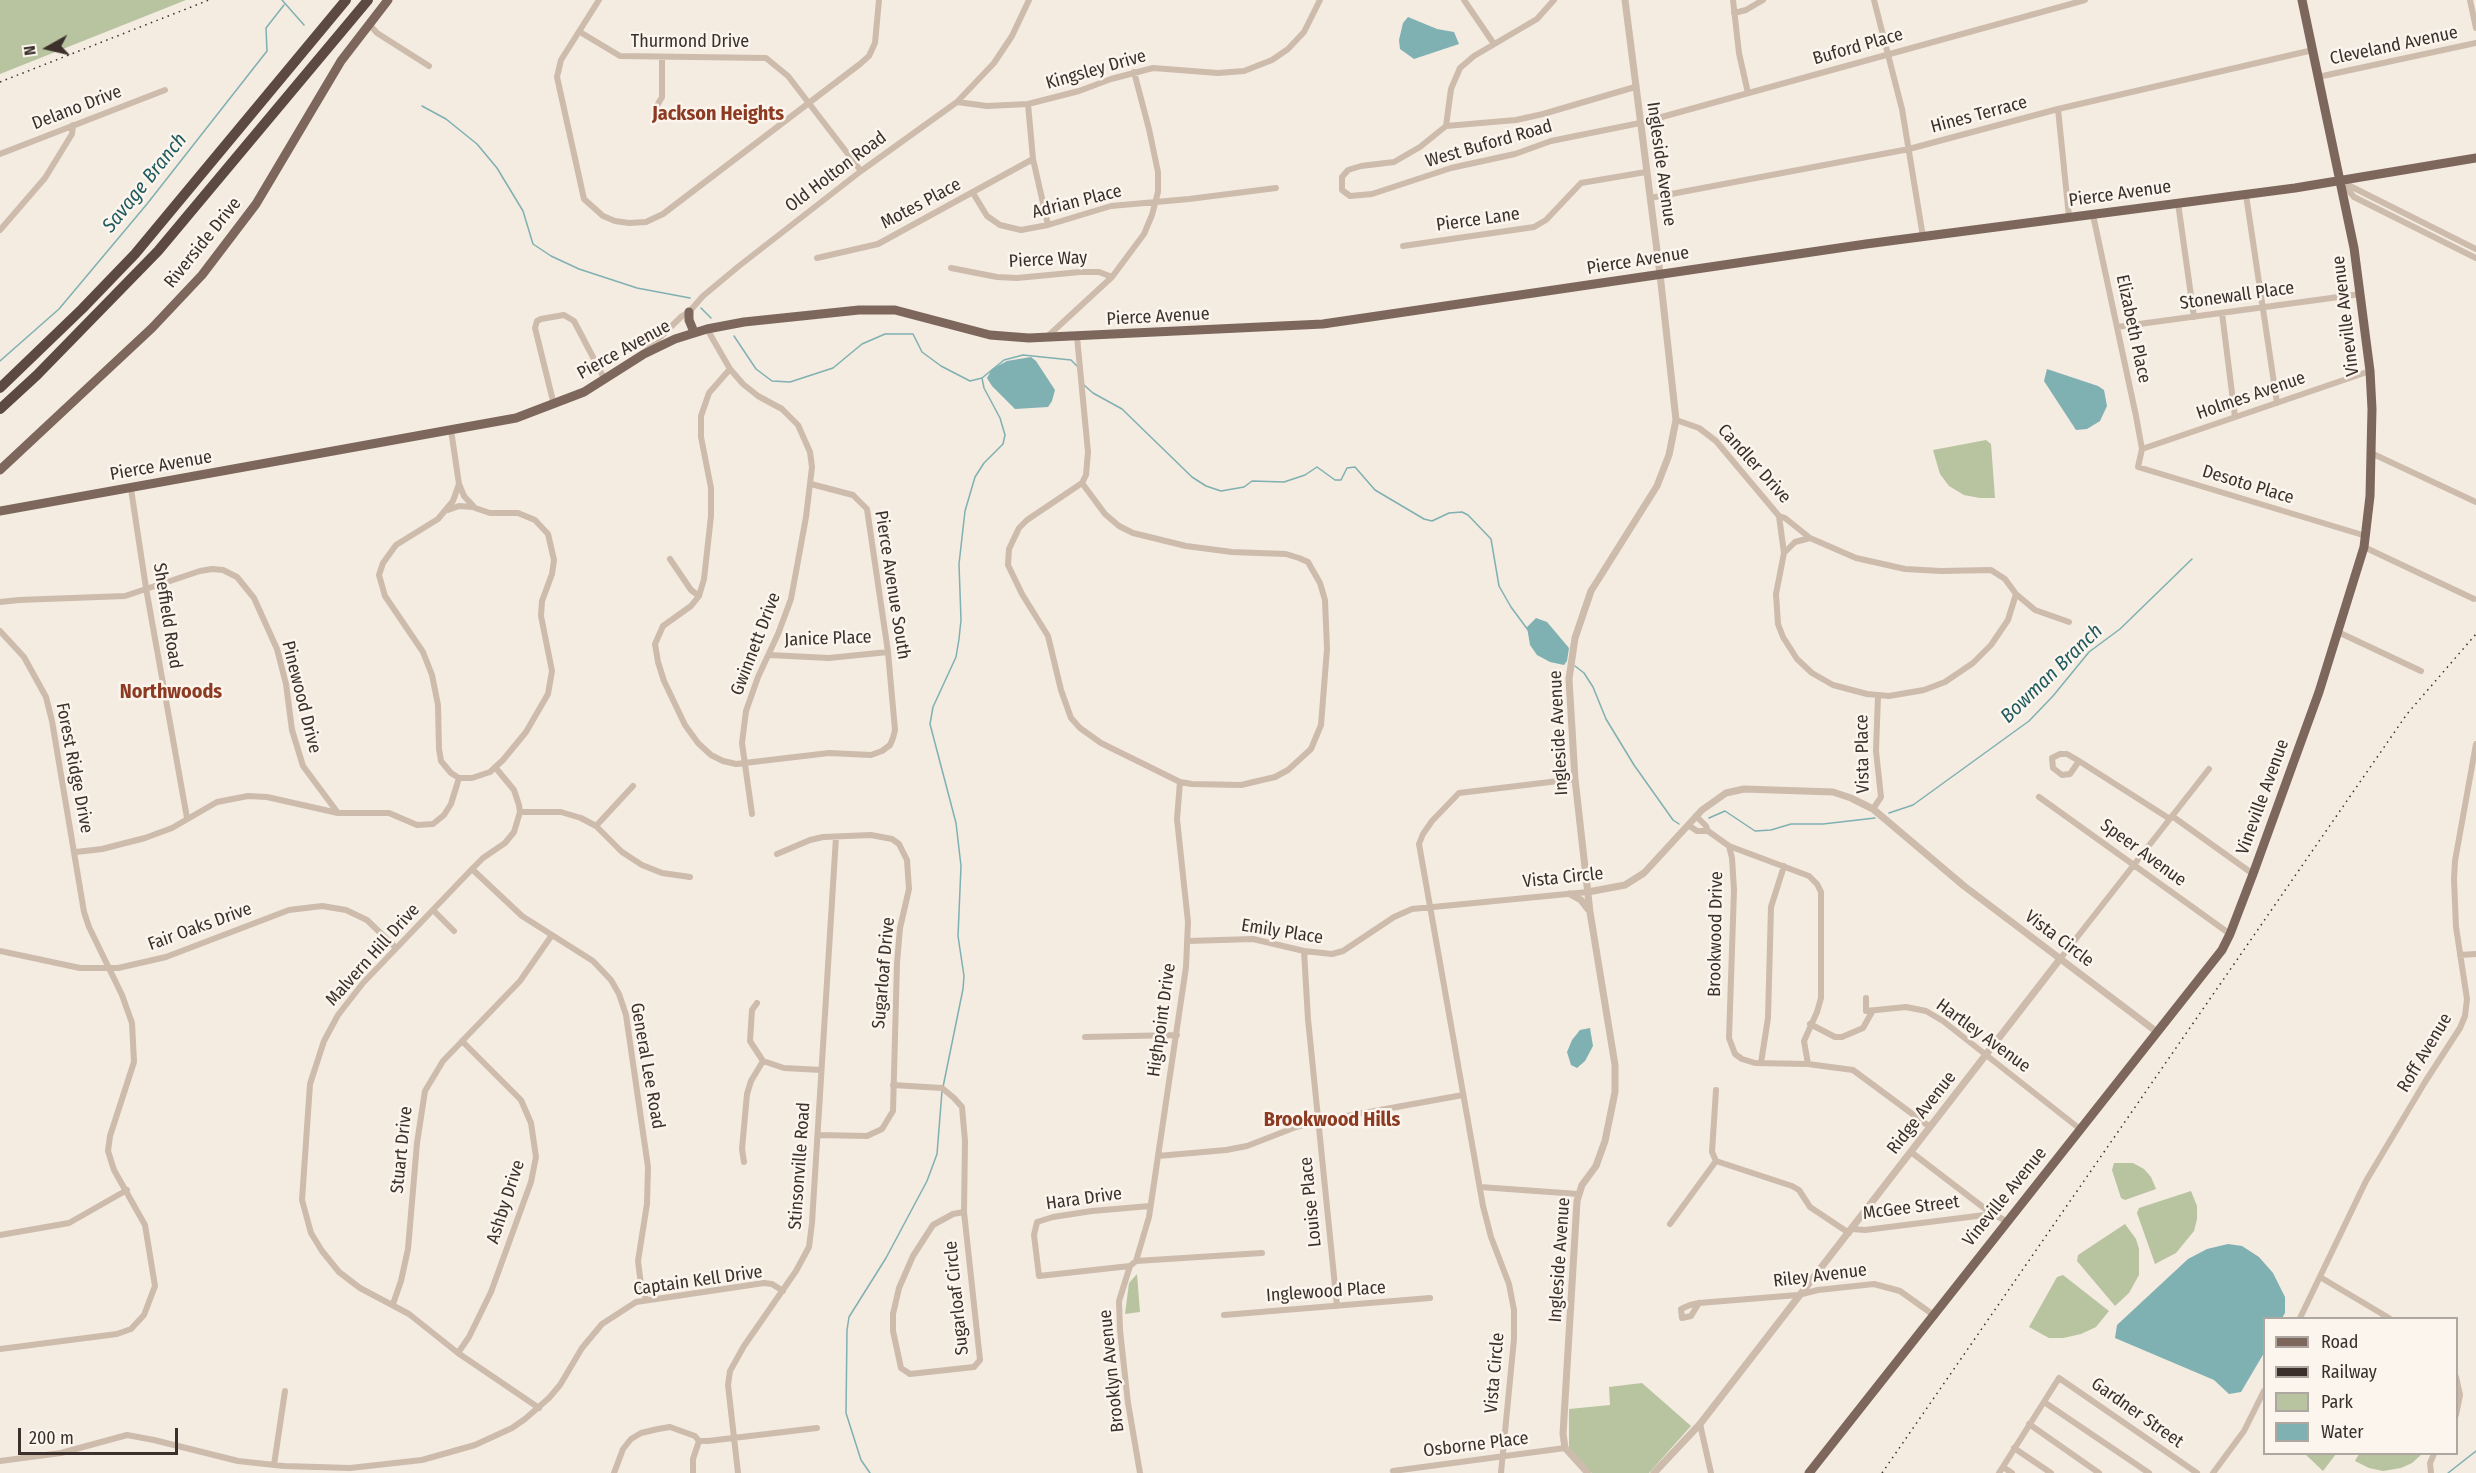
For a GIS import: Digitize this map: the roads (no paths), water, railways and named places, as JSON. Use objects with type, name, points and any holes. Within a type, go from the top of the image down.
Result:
[{"type":"highway","points":[[0,388],[135,254],[346,0]]},
{"type":"highway","points":[[0,411],[122,291],[185,220],[368,0]]},
{"type":"main road","name":"Riverside Drive","points":[[0,470],[152,328],[204,274],[256,204],[334,72],[388,0]]},
{"type":"main road","name":"Vineville Avenue","points":[[1809,1473],[2222,950],[2253,874],[2338,632],[2366,536],[2371,453],[2370,371],[2361,294],[2341,181],[2302,0]]},
{"type":"main road","name":"Pierce Avenue","points":[[0,511],[516,418],[554,405],[604,380],[644,354],[675,339],[694,332],[744,322],[875,309],[914,313],[990,335],[1039,338],[1323,324],[1923,237],[2246,195],[2476,158]]},
{"type":"main road","points":[[689,312],[689,320],[694,332]]},
{"type":"street","points":[[599,0],[561,60],[558,70],[560,97],[584,199],[595,211],[615,221],[646,222],[663,214],[868,56],[875,43],[879,0]]},
{"type":"street","name":"Old Holton Road","points":[[644,354],[715,285],[861,171],[957,102],[994,63],[1012,36],[1029,0]]},
{"type":"street","name":"Kingsley Drive","points":[[957,102],[987,106],[1028,104],[1153,68],[1226,73],[1256,67],[1272,60],[1296,41],[1311,20],[1320,0]]},
{"type":"street","points":[[1464,0],[1494,44]]},
{"type":"street","points":[[1554,0],[1537,19],[1467,61],[1455,76],[1446,126],[1516,120],[1635,87]]},
{"type":"street","name":"Ingleside Avenue","points":[[1565,1448],[1563,1434],[1578,1194],[1601,1155],[1615,1092],[1615,1065],[1590,912],[1575,779],[1569,700],[1570,665],[1582,614],[1598,579],[1657,486],[1669,455],[1676,420],[1625,0]]},
{"type":"street","points":[[1733,0],[1740,62],[1748,93]]},
{"type":"street","points":[[1734,13],[1746,10],[1763,0]]},
{"type":"street","points":[[1874,0],[1889,54],[1909,149],[1923,237]]},
{"type":"street","name":"Buford Place","points":[[1640,123],[1889,54],[2052,4],[2085,0]]},
{"type":"street","points":[[2470,0],[2476,28]]},
{"type":"street","points":[[369,24],[378,33],[429,66]]},
{"type":"street","name":"Thurmond Drive","points":[[580,32],[607,51],[620,56],[766,58],[788,75],[861,171]]},
{"type":"street","name":"Cleveland Avenue","points":[[2318,77],[2476,43]]},
{"type":"street","name":"Hines Terrace","points":[[1650,198],[1909,149],[2058,109],[2313,50]]},
{"type":"street","points":[[654,111],[662,97],[662,58]]},
{"type":"street","points":[[1039,338],[1052,333],[1112,277],[1144,234],[1156,201],[1158,192],[1155,156],[1134,72]]},
{"type":"street","name":"Delano Drive","points":[[0,154],[165,90]]},
{"type":"street","points":[[1028,104],[1033,159],[1048,225]]},
{"type":"street","points":[[2058,109],[2069,217]]},
{"type":"street","name":"West Buford Road","points":[[1446,126],[1420,147],[1394,162],[1348,170],[1342,177],[1340,184],[1342,190],[1348,195],[1358,197],[1372,194],[1451,168],[1515,154],[1551,141],[1640,123]]},
{"type":"street","points":[[0,230],[50,171],[72,134],[73,125]]},
{"type":"street","name":"Motes Place","points":[[816,258],[878,244],[1033,159]]},
{"type":"street","name":"Pierce Lane","points":[[1403,246],[1534,227],[1546,220],[1581,183],[1646,172]]},
{"type":"street","points":[[2341,181],[2476,249]]},
{"type":"street","points":[[2341,181],[2354,197],[2476,258]]},
{"type":"street","name":"Adrian Place","points":[[974,193],[987,216],[1000,225],[1021,230],[1048,225],[1102,208],[1276,188]]},
{"type":"street","points":[[2246,195],[2277,403]]},
{"type":"street","points":[[2178,203],[2194,317]]},
{"type":"street","name":"Elizabeth Place","points":[[2093,215],[2142,449]]},
{"type":"street","name":"Pierce Way","points":[[951,268],[997,278],[1080,272],[1099,272],[1112,277]]},
{"type":"street","name":"Stonewall Place","points":[[2117,327],[2361,294]]},
{"type":"street","points":[[2222,313],[2235,417]]},
{"type":"street","points":[[554,405],[535,328],[537,321],[564,315],[574,321],[604,380]]},
{"type":"street","points":[[707,329],[730,369],[758,396],[782,409],[798,425],[810,452],[811,484]]},
{"type":"street","points":[[1077,337],[1088,452],[1086,475],[1082,483],[1027,520],[1019,528],[1009,549],[1010,573],[1048,636],[1061,690],[1071,718],[1080,728],[1101,743],[1180,782],[1226,785],[1254,783],[1288,770],[1311,749],[1321,725],[1325,687],[1326,612],[1320,583],[1308,562],[1286,554],[1211,550],[1133,533],[1119,526],[1105,514],[1082,483]]},
{"type":"street","points":[[730,369],[709,393],[701,416],[701,437],[711,488],[711,516],[704,579],[699,596],[691,606],[660,630],[655,644],[658,662],[677,711],[698,742],[711,755],[723,761],[744,763]]},
{"type":"street","name":"Holmes Avenue","points":[[2142,449],[2370,371]]},
{"type":"street","name":"Candler Drive","points":[[1676,420],[1699,428],[1716,441],[1779,516],[1785,518],[1810,538],[1856,558],[1898,568],[1923,571],[1991,570],[2006,579],[2016,594],[2035,610],[2069,622]]},
{"type":"street","points":[[451,430],[459,484],[464,496],[475,508]]},
{"type":"street","name":"Desoto Place","points":[[2142,449],[2139,467],[2366,536]]},
{"type":"street","points":[[2371,453],[2476,502]]},
{"type":"street","points":[[447,510],[459,506],[490,513],[518,513],[535,520],[548,534],[553,552],[552,574],[543,597],[541,616],[552,671],[548,694],[526,732],[495,767],[481,776],[459,778],[445,766],[440,757],[437,698],[426,658],[385,596],[379,575],[382,563],[396,545],[438,519],[447,510],[459,484]]},
{"type":"street","name":"Pierce Avenue South","points":[[744,763],[829,753],[871,755],[882,751],[890,744],[895,730],[888,652],[867,509],[852,495],[811,484]]},
{"type":"street","name":"Gwinnett Drive","points":[[753,814],[742,743],[746,711],[791,599],[811,484]]},
{"type":"street","name":"Sheffield Road","points":[[131,489],[146,588],[187,818]]},
{"type":"street","points":[[1779,516],[1784,553],[1776,594],[1776,610],[1783,637],[1791,652],[1812,673],[1833,685],[1878,696],[1905,694],[1945,682],[1973,663],[1991,645],[2012,611],[2016,594]]},
{"type":"street","points":[[1784,553],[1795,542],[1810,538]]},
{"type":"street","points":[[2364,547],[2474,599]]},
{"type":"street","points":[[670,559],[691,590],[699,596]]},
{"type":"street","name":"Pinewood Drive","points":[[0,602],[124,596],[212,569],[223,570],[243,582],[254,598],[268,627],[283,667],[292,730],[303,766],[338,813]]},
{"type":"street","name":"Forest Ridge Drive","points":[[0,631],[24,657],[39,681],[48,703],[86,919],[131,1019],[134,1062],[110,1136],[108,1151],[114,1170],[145,1225],[155,1286],[144,1315],[131,1329],[117,1334],[0,1348]]},
{"type":"street","points":[[2338,632],[2421,671]]},
{"type":"street","name":"Janice Place","points":[[769,655],[829,658],[888,652]]},
{"type":"street","name":"Vista Place","points":[[1873,809],[1881,797],[1875,751],[1878,696]]},
{"type":"street","name":"Roff Avenue","points":[[2300,1317],[2366,1181],[2460,1028],[2465,1016],[2467,999],[2454,897],[2455,861],[2476,744]]},
{"type":"street","points":[[2079,761],[2073,772],[2066,776],[2057,772],[2052,764],[2052,758],[2060,754],[2067,754],[2079,761],[2171,818],[2253,874]]},
{"type":"street","points":[[495,767],[514,790],[520,812],[561,812],[596,826],[622,852],[642,865],[662,873],[690,877]]},
{"type":"street","name":"Ridge Avenue","points":[[1654,1473],[1700,1424],[2209,769]]},
{"type":"street","points":[[76,852],[102,849],[145,838],[172,828],[217,802],[248,796],[267,797],[338,813],[389,813],[417,825],[433,824],[444,815],[451,804],[459,778]]},
{"type":"street","points":[[1430,908],[1419,844],[1432,821],[1459,793],[1575,779]]},
{"type":"street","name":"Highpoint Drive","points":[[1136,1261],[1146,1233],[1177,1035],[1188,941],[1185,884],[1177,819],[1180,782]]},
{"type":"street","points":[[596,826],[633,786]]},
{"type":"street","name":"Vista Circle","points":[[1501,1473],[1514,1340],[1514,1310],[1509,1284],[1486,1220],[1430,908],[1588,892],[1625,885],[1661,855],[1696,816],[1717,798],[1744,789],[1833,792],[1873,809],[1964,886],[2157,1032]]},
{"type":"street","name":"Speer Avenue","points":[[2039,797],[2230,934]]},
{"type":"street","name":"Malvern Hill Drive","points":[[520,812],[510,838],[472,869],[396,948],[350,999],[324,1041],[310,1084],[302,1181],[304,1212],[322,1251],[339,1272],[360,1288],[409,1314],[458,1353],[539,1408]]},
{"type":"street","name":"Brookwood Drive","points":[[1696,816],[1708,831],[1729,846],[1734,880],[1729,1031],[1731,1048],[1742,1059],[1761,1063]]},
{"type":"street","name":"Brookwood Drive","points":[[1688,825],[1697,831],[1708,831]]},
{"type":"street","name":"Sugarloaf Drive","points":[[777,854],[810,840],[871,835],[892,839],[905,851],[907,860],[909,889],[900,928],[897,963],[893,1111],[882,1129],[860,1137],[818,1135]]},
{"type":"street","name":"Stinsonville Road","points":[[738,1473],[728,1385],[730,1371],[809,1247],[836,837]]},
{"type":"street","points":[[1729,846],[1809,876],[1821,892],[1821,998],[1818,1012],[1810,1024],[1804,1041],[1808,1064]]},
{"type":"street","points":[[1784,866],[1771,907],[1768,1018],[1761,1063],[1808,1064],[1853,1070],[1930,1127]]},
{"type":"street","name":"General Lee Road","points":[[472,869],[522,916],[582,952],[600,967],[619,994],[626,1015],[648,1167],[647,1204],[638,1261],[641,1285],[646,1299]]},
{"type":"street","points":[[1570,894],[1586,904],[1590,912]]},
{"type":"street","name":"Fair Oaks Drive","points":[[0,951],[69,966],[109,968],[166,957],[289,910],[322,906],[346,910],[367,920],[396,948]]},
{"type":"street","name":"Emily Place","points":[[1188,941],[1252,939],[1325,954],[1343,951],[1402,912],[1430,908]]},
{"type":"street","points":[[433,910],[454,931]]},
{"type":"street","name":"Stuart Drive","points":[[393,1305],[408,1249],[422,1098],[436,1070],[520,981],[552,935]]},
{"type":"street","name":"Louise Place","points":[[1304,951],[1304,973],[1337,1306]]},
{"type":"street","points":[[2460,956],[2476,954]]},
{"type":"street","points":[[1810,1024],[1842,1037],[1863,1028],[1872,1012],[1866,1011],[1866,998]]},
{"type":"street","points":[[757,1003],[750,1017],[750,1041],[763,1061],[784,1068],[821,1071]]},
{"type":"street","name":"Hartley Avenue","points":[[1872,1012],[1906,1007],[1926,1011],[1987,1054],[2080,1129]]},
{"type":"street","points":[[1085,1037],[1177,1035]]},
{"type":"street","name":"Ashby Drive","points":[[458,1353],[470,1337],[490,1292],[531,1182],[536,1157],[534,1134],[526,1108],[513,1091],[462,1041]]},
{"type":"street","points":[[744,1162],[742,1149],[747,1094],[751,1081],[763,1061]]},
{"type":"street","name":"Sugarloaf Circle","points":[[893,1085],[942,1088],[962,1107],[965,1141],[964,1212],[980,1359],[974,1367],[909,1374],[901,1368],[893,1331],[893,1314],[899,1288],[913,1256],[933,1225],[953,1214],[964,1212]]},
{"type":"street","points":[[1716,1090],[1712,1152],[1716,1161],[1792,1186],[1799,1190],[1810,1207],[1850,1231]]},
{"type":"street","points":[[1158,1156],[1210,1152],[1247,1146],[1296,1127],[1319,1121],[1463,1095]]},
{"type":"street","points":[[1911,1152],[1993,1214],[2008,1222]]},
{"type":"street","points":[[1671,1224],[1716,1161]]},
{"type":"street","points":[[1480,1187],[1578,1194]]},
{"type":"street","points":[[0,1235],[69,1223],[127,1190]]},
{"type":"street","name":"Hara Drive","points":[[1130,1266],[1039,1276],[1034,1235],[1037,1222],[1092,1211],[1150,1206]]},
{"type":"street","name":"McGee Street","points":[[1850,1231],[1993,1214]]},
{"type":"street","points":[[1130,1266],[1136,1261],[1262,1253]]},
{"type":"street","name":"Brooklyn Avenue","points":[[1130,1266],[1119,1301],[1120,1330],[1128,1403],[1140,1473]]},
{"type":"street","points":[[2320,1277],[2387,1317]]},
{"type":"street","name":"Captain Kell Drive","points":[[0,1461],[61,1453],[127,1435],[238,1461],[274,1465],[373,1470],[422,1460],[475,1445],[512,1428],[539,1408],[560,1385],[582,1348],[602,1324],[622,1309],[646,1299],[765,1283],[774,1285],[783,1291]]},
{"type":"street","name":"Riley Avenue","points":[[1699,1303],[1798,1295],[1839,1288],[1881,1286],[1900,1291],[1935,1316]]},
{"type":"street","name":"Inglewood Place","points":[[1224,1315],[1430,1298]]},
{"type":"street","name":"Gardner Street","points":[[2044,1402],[2059,1378],[2197,1473]]},
{"type":"street","points":[[2458,1383],[2460,1395],[2458,1408]]},
{"type":"street","points":[[274,1465],[285,1391]]},
{"type":"street","points":[[2213,1473],[2244,1431],[2263,1395]]},
{"type":"street","points":[[2012,1473],[2001,1470],[2044,1402],[2149,1473]]},
{"type":"street","points":[[1700,1424],[1711,1473]]},
{"type":"street","points":[[2029,1424],[2099,1473]]},
{"type":"street","points":[[614,1473],[623,1449],[631,1439],[641,1433],[670,1427],[695,1436],[699,1440],[817,1428]]},
{"type":"street","points":[[693,1473],[693,1459],[699,1440]]},
{"type":"street","points":[[1565,1448],[1588,1473]]},
{"type":"street","name":"Osborne Place","points":[[1394,1473],[1393,1471],[1565,1448]]},
{"type":"street","points":[[2014,1448],[2051,1473]]},
{"type":"street","points":[[2430,1473],[2430,1463],[2434,1455]]},
{"type":"water","points":[[1408,17],[1437,29],[1454,32],[1459,44],[1414,59],[1400,49],[1399,40],[1403,23]]},
{"type":"water","points":[[1031,357],[1055,390],[1052,401],[1048,407],[1015,409],[987,378],[992,369],[1007,361]]},
{"type":"water","points":[[2047,369],[2104,390],[2107,406],[2100,421],[2087,429],[2076,430],[2044,381]]},
{"type":"water","points":[[1536,618],[1547,622],[1569,648],[1564,665],[1550,662],[1537,655],[1530,645],[1527,627]]},
{"type":"water","points":[[1590,1028],[1593,1046],[1585,1061],[1577,1068],[1571,1065],[1567,1052],[1572,1040],[1580,1030]]},
{"type":"water","points":[[2228,1244],[2242,1246],[2259,1257],[2273,1273],[2285,1297],[2285,1313],[2283,1317],[2263,1317],[2263,1355],[2241,1392],[2229,1394],[2214,1380],[2115,1338],[2117,1325],[2188,1259],[2207,1249]]},
{"type":"waterway","name":"Bowman Branch","points":[[282,0],[304,25]]},
{"type":"waterway","name":"Savage Branch","points":[[0,361],[59,309],[147,204],[267,51],[266,28],[284,5]]},
{"type":"waterway","name":"Bowman Branch","points":[[422,106],[446,119],[477,144],[497,168],[523,211],[533,244],[551,256],[579,269],[637,288],[690,298]]},
{"type":"waterway","name":"Bowman Branch","points":[[701,308],[711,318]]},
{"type":"waterway","name":"Bowman Branch","points":[[734,336],[756,369],[772,381],[790,382],[833,368],[862,344],[885,334],[913,334],[922,352],[941,366],[970,381],[982,378],[1004,360],[1023,355],[1071,360],[1077,366]]},
{"type":"waterway","points":[[943,1087],[963,989],[964,976],[958,936],[961,866],[956,823],[930,724],[933,707],[956,657],[959,639],[961,620],[959,564],[965,511],[975,477],[984,463],[1003,444],[1005,435],[1000,418],[984,388],[982,378]]},
{"type":"waterway","name":"Bowman Branch","points":[[1084,385],[1093,393],[1122,409],[1192,477],[1206,486],[1221,491],[1244,487],[1252,481],[1284,482],[1305,475],[1317,467],[1335,480],[1341,480],[1347,468],[1355,467],[1375,490],[1424,519],[1432,521],[1449,513],[1462,512],[1468,515],[1491,539],[1499,586],[1528,630]]},
{"type":"waterway","name":"Bowman Branch","points":[[1889,813],[1913,805],[2029,721],[2089,652],[2120,629],[2192,559]]},
{"type":"waterway","name":"Bowman Branch","points":[[1575,666],[1584,673],[1593,687],[1606,719],[1634,765],[1673,820],[1679,824]]},
{"type":"waterway","name":"Bowman Branch","points":[[1709,818],[1725,811],[1755,831],[1771,830],[1791,824],[1823,824],[1875,818]]},
{"type":"waterway","points":[[870,1473],[861,1460],[846,1413],[849,1317],[886,1258],[927,1181],[937,1154],[942,1091]]},
{"type":"waterway","points":[[2448,1473],[2476,1451]]},
{"type":"railway","points":[[0,82],[209,0]]},
{"type":"railway","points":[[1882,1473],[2407,714],[2476,634]]},
{"type":"district","name":"Jackson Heights","points":[[718,114]]},
{"type":"district","name":"Northwoods","points":[[171,692]]},
{"type":"district","name":"Brookwood Hills","points":[[1332,1120]]}]
